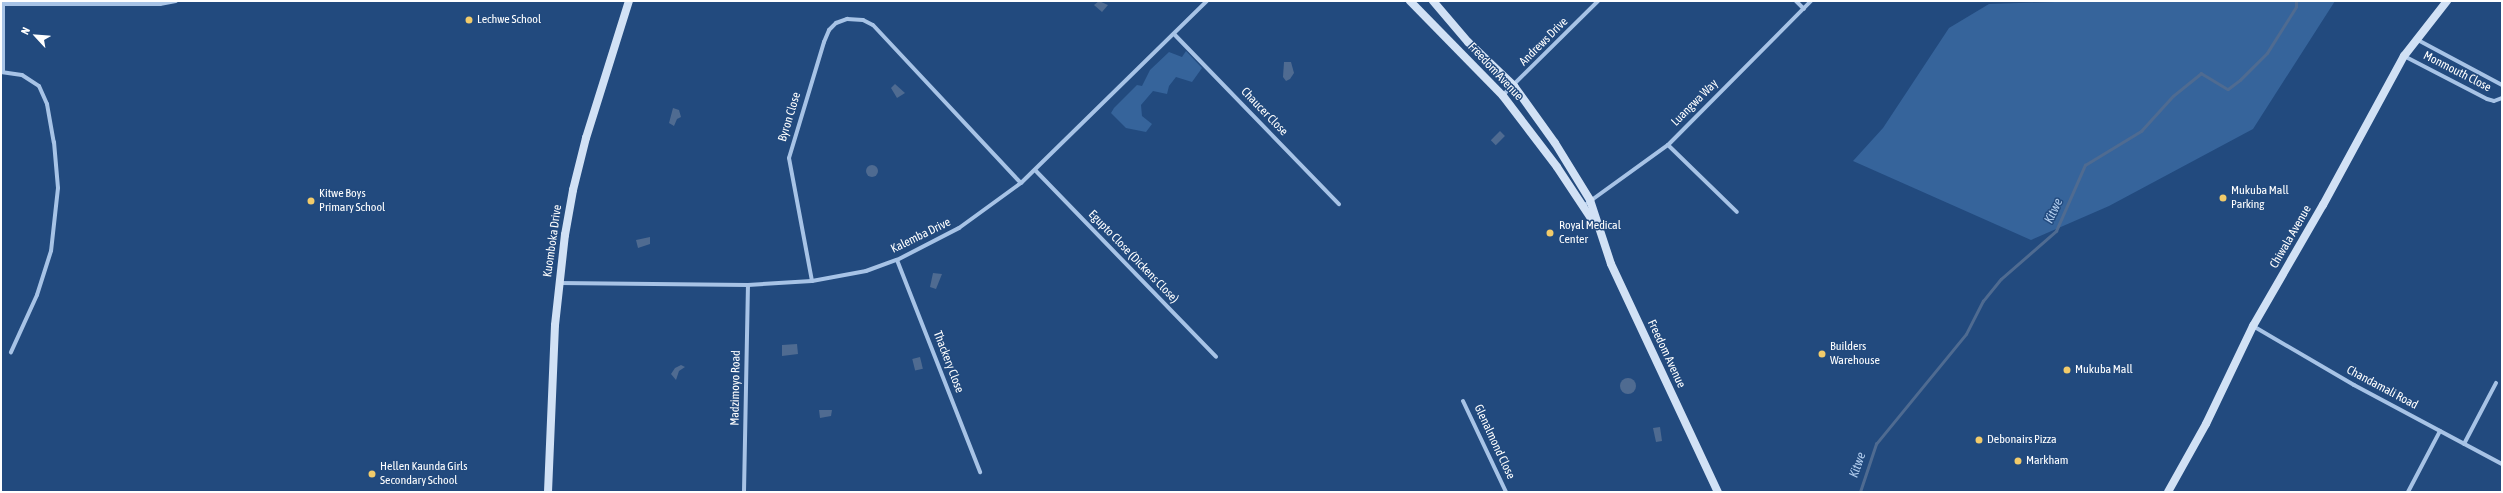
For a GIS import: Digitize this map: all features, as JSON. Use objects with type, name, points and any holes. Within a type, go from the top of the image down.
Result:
[{"type":"main road","name":"Kuomboka Drive","points":[[548,492],[559,283],[573,190],[602,82],[629,1]]},
{"type":"main road","name":"Freedom Avenue","points":[[1410,1],[1503,96],[1557,167],[1582,207],[1596,225]]},
{"type":"main road","name":"Freedom Avenue","points":[[1433,1],[1468,42],[1514,86],[1555,143],[1590,200],[1596,225],[1649,349],[1718,492]]},
{"type":"main road","name":"Chiwala Avenue","points":[[2168,492],[2206,424],[2253,326],[2323,205],[2404,56],[2447,1]]},
{"type":"street","points":[[11,352],[37,295],[51,251],[58,188],[54,142],[47,104],[39,86],[30,79],[13,72],[2,72],[2,4],[160,4],[176,1]]},
{"type":"street","name":"Kalemba Drive","points":[[559,283],[748,285],[812,281],[866,271],[897,260],[959,228],[1021,183],[1207,1]]},
{"type":"street","name":"Andrews Drive","points":[[1503,96],[1598,1]]},
{"type":"street","points":[[1796,1],[1804,9]]},
{"type":"street","name":"Luangwa Way","points":[[1582,207],[1668,145],[1811,1]]},
{"type":"street","name":"Byron Close","points":[[812,281],[789,158],[824,42],[829,30],[836,23],[847,19],[863,20],[873,25],[1021,183]]},
{"type":"street","name":"Chaucer Close","points":[[1174,34],[1340,204]]},
{"type":"street","points":[[2416,39],[2502,85]]},
{"type":"street","name":"Monmouth Close","points":[[2404,56],[2487,99],[2494,101],[2502,98]]},
{"type":"street","points":[[1668,145],[1737,212]]},
{"type":"street","name":"Egupto Close (Dickens Close)","points":[[1035,170],[1216,357]]},
{"type":"street","name":"Thackery Close","points":[[897,260],[980,472]]},
{"type":"street","name":"Madzimoyo Road","points":[[744,492],[748,285]]},
{"type":"street","name":"Chandamali Road","points":[[2253,326],[2354,385],[2502,464]]},
{"type":"street","points":[[2464,444],[2496,383]]},
{"type":"street","name":"Glenalmond Close","points":[[1463,401],[1506,492]]},
{"type":"street","points":[[2408,492],[2440,431]]},
{"type":"shaded area","points":[[1099,1],[1108,5],[1102,12],[1094,5]]},
{"type":"shaded area","points":[[2086,1],[2335,1],[2253,129],[2109,206],[2031,240],[1853,161],[1883,128],[1949,28],[1989,4]]},
{"type":"shaded area","points":[[1186,51],[1202,68],[1192,82],[1176,77],[1169,86],[1167,94],[1153,91],[1141,105],[1142,116],[1152,124],[1146,132],[1126,128],[1111,113],[1114,108],[1137,85],[1142,86],[1150,70],[1169,52],[1182,57]]},
{"type":"shaded area","points":[[1284,62],[1291,62],[1294,73],[1290,79],[1286,81],[1283,77]]},
{"type":"shaded area","points":[[895,84],[905,93],[897,98],[891,88]]},
{"type":"shaded area","points":[[673,108],[679,110],[681,117],[677,119],[674,126],[669,123]]},
{"type":"shaded area","points":[[1500,131],[1505,136],[1496,145],[1491,140]]},
{"type":"shaded area","points":[[872,165],[876,167],[878,171],[876,175],[872,177],[868,175],[866,171],[868,167]]},
{"type":"shaded area","points":[[650,237],[650,244],[638,248],[636,240]]},
{"type":"shaded area","points":[[933,273],[942,274],[936,289],[930,287]]},
{"type":"shaded area","points":[[797,344],[798,354],[782,356],[782,345]]},
{"type":"shaded area","points":[[920,357],[923,369],[915,371],[912,359]]},
{"type":"shaded area","points":[[681,365],[685,367],[679,371],[676,380],[671,374],[675,368]]},
{"type":"shaded area","points":[[1628,378],[1634,380],[1636,386],[1634,392],[1628,394],[1622,392],[1620,386],[1622,380]]},
{"type":"shaded area","points":[[819,410],[832,410],[831,416],[820,418]]},
{"type":"shaded area","points":[[1660,427],[1662,441],[1656,442],[1653,428]]},
{"type":"waterway","name":"Kitwe","points":[[1860,492],[1876,444],[1966,334],[1983,301],[2001,279],[2056,231],[2085,165],[2141,131],[2173,96],[2201,73],[2228,89],[2240,80],[2267,53],[2296,7],[2296,1]]},
{"type":"place","name":"Lechwe School","points":[[469,20]]},
{"type":"place","name":"Mukuba Mall Parking","points":[[2223,198]]},
{"type":"place","name":"Kitwe Boys Primary School","points":[[311,201]]},
{"type":"place","name":"Royal Medical Center","points":[[1550,233]]},
{"type":"place","name":"Builders Warehouse","points":[[1822,354]]},
{"type":"place","name":"Mukuba Mall","points":[[2067,370]]},
{"type":"place","name":"Debonairs Pizza","points":[[1979,440]]},
{"type":"place","name":"Markham","points":[[2018,461]]},
{"type":"place","name":"Hellen Kaunda Girls Secondary School","points":[[372,474]]}]
